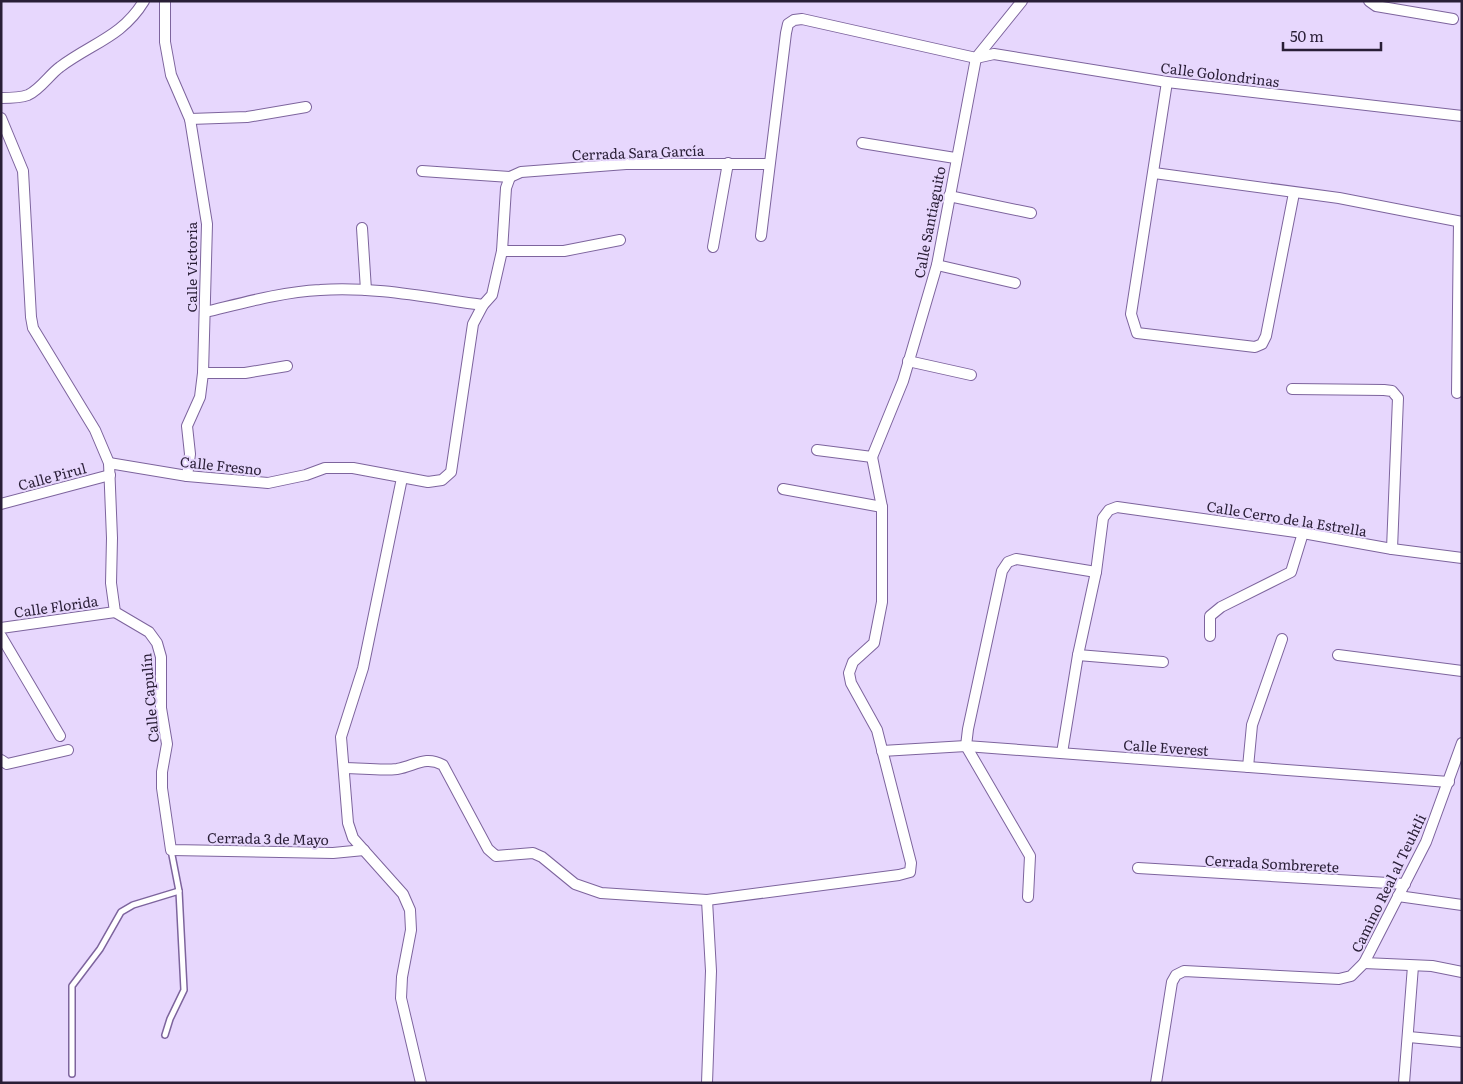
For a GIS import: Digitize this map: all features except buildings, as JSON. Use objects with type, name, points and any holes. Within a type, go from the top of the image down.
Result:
[{"type":"street","points":[[1,98],[29,95],[58,68],[85,49],[112,36],[133,18],[144,1]]},
{"type":"street","name":"Calle Victoria","points":[[165,1],[165,42],[171,74],[190,120],[207,224],[203,373],[200,397],[187,426],[190,454],[187,476]]},
{"type":"street","name":"Calle Santiaguito","points":[[872,457],[903,381],[937,264],[955,158],[976,58],[1022,1]]},
{"type":"street","points":[[1369,1],[1376,6],[1453,19]]},
{"type":"street","name":"Calle Golondrinas","points":[[769,164],[788,24],[794,20],[802,19],[976,58],[994,54],[1167,82],[1462,116]]},
{"type":"street","points":[[1167,82],[1131,314],[1137,333],[1256,348],[1262,344],[1266,336],[1294,193]]},
{"type":"street","points":[[190,120],[247,117],[306,106]]},
{"type":"street","points":[[1,118],[24,171],[33,328],[95,430],[109,463],[112,538],[110,583],[115,612]]},
{"type":"street","points":[[862,144],[955,158]]},
{"type":"street","points":[[713,247],[728,163]]},
{"type":"street","name":"Cerrada Sara García","points":[[422,171],[510,177],[521,172],[626,164],[769,164]]},
{"type":"street","points":[[761,236],[769,164]]},
{"type":"street","points":[[1154,174],[1339,198],[1460,222],[1457,393]]},
{"type":"street","name":"Calle Fresno","points":[[109,463],[187,476],[268,483],[306,475],[325,468],[353,468],[402,478],[442,480],[451,472],[473,324],[483,305],[492,295],[502,251],[506,188],[510,177]]},
{"type":"street","points":[[949,196],[1031,213]]},
{"type":"street","points":[[362,228],[366,290]]},
{"type":"street","points":[[502,251],[564,251],[620,240]]},
{"type":"street","points":[[937,264],[1016,283]]},
{"type":"street","points":[[205,312],[293,293],[320,290],[366,290],[483,305]]},
{"type":"street","points":[[908,361],[971,375]]},
{"type":"street","points":[[203,373],[245,373],[287,366]]},
{"type":"street","points":[[1292,389],[1384,390],[1392,391],[1398,398],[1392,550]]},
{"type":"street","points":[[344,768],[397,769],[424,760],[434,760],[443,765],[488,849],[496,856],[533,853],[542,857],[575,884],[601,893],[707,900],[910,872],[911,863],[877,730],[851,683],[849,673],[853,662],[874,643],[879,627],[884,574],[882,506],[872,457],[816,450]]},
{"type":"street","name":"Calle Pirul","points":[[1,504],[110,475]]},
{"type":"street","points":[[402,478],[362,668],[341,737],[348,823],[353,838],[403,894],[410,910],[411,930],[402,977],[401,998],[421,1083]]},
{"type":"street","points":[[783,489],[882,506]]},
{"type":"street","name":"Calle Cerro de la Estrella","points":[[1096,572],[1103,518],[1109,510],[1117,507],[1303,533],[1392,550],[1462,558]]},
{"type":"street","points":[[1210,636],[1210,616],[1221,607],[1291,572],[1303,533]]},
{"type":"street","points":[[1028,896],[1030,856],[966,746],[1002,571],[1008,562],[1016,558],[1096,572],[1078,655],[1062,753]]},
{"type":"street","name":"Calle Florida","points":[[1,628],[115,612]]},
{"type":"street","name":"Calle Capulín","points":[[115,612],[148,632],[157,643],[159,650],[161,708],[167,744],[162,772],[162,788],[171,850]]},
{"type":"street","points":[[1,636],[60,736]]},
{"type":"street","points":[[1248,767],[1252,725],[1282,639]]},
{"type":"street","points":[[1078,655],[1163,662]]},
{"type":"street","points":[[1338,655],[1462,671]]},
{"type":"street","name":"Camino Real al Teuhtli","points":[[1462,743],[1426,842],[1364,963],[1432,966],[1462,972]]},
{"type":"street","name":"Calle Everest","points":[[882,752],[966,746],[1449,782]]},
{"type":"street","points":[[1,760],[6,764],[68,750]]},
{"type":"street","name":"Cerrada 3 de Mayo","points":[[171,850],[333,854],[364,850]]},
{"type":"street","name":"Cerrada Sombrerete","points":[[1138,868],[1405,884]]},
{"type":"street","points":[[1398,896],[1462,905]]},
{"type":"street","points":[[707,900],[711,971],[707,1083]]},
{"type":"street","points":[[1156,1083],[1172,982],[1176,975],[1184,972],[1339,980],[1351,976],[1364,963]]},
{"type":"street","points":[[1404,1083],[1414,966]]},
{"type":"street","points":[[1409,1037],[1462,1042]]},
{"type":"lane","name":"Calle Capulín","points":[[165,1035],[170,1019],[184,990],[179,891],[171,850]]},
{"type":"lane","points":[[72,1074],[72,986],[100,949],[121,912],[133,905],[179,891]]}]
